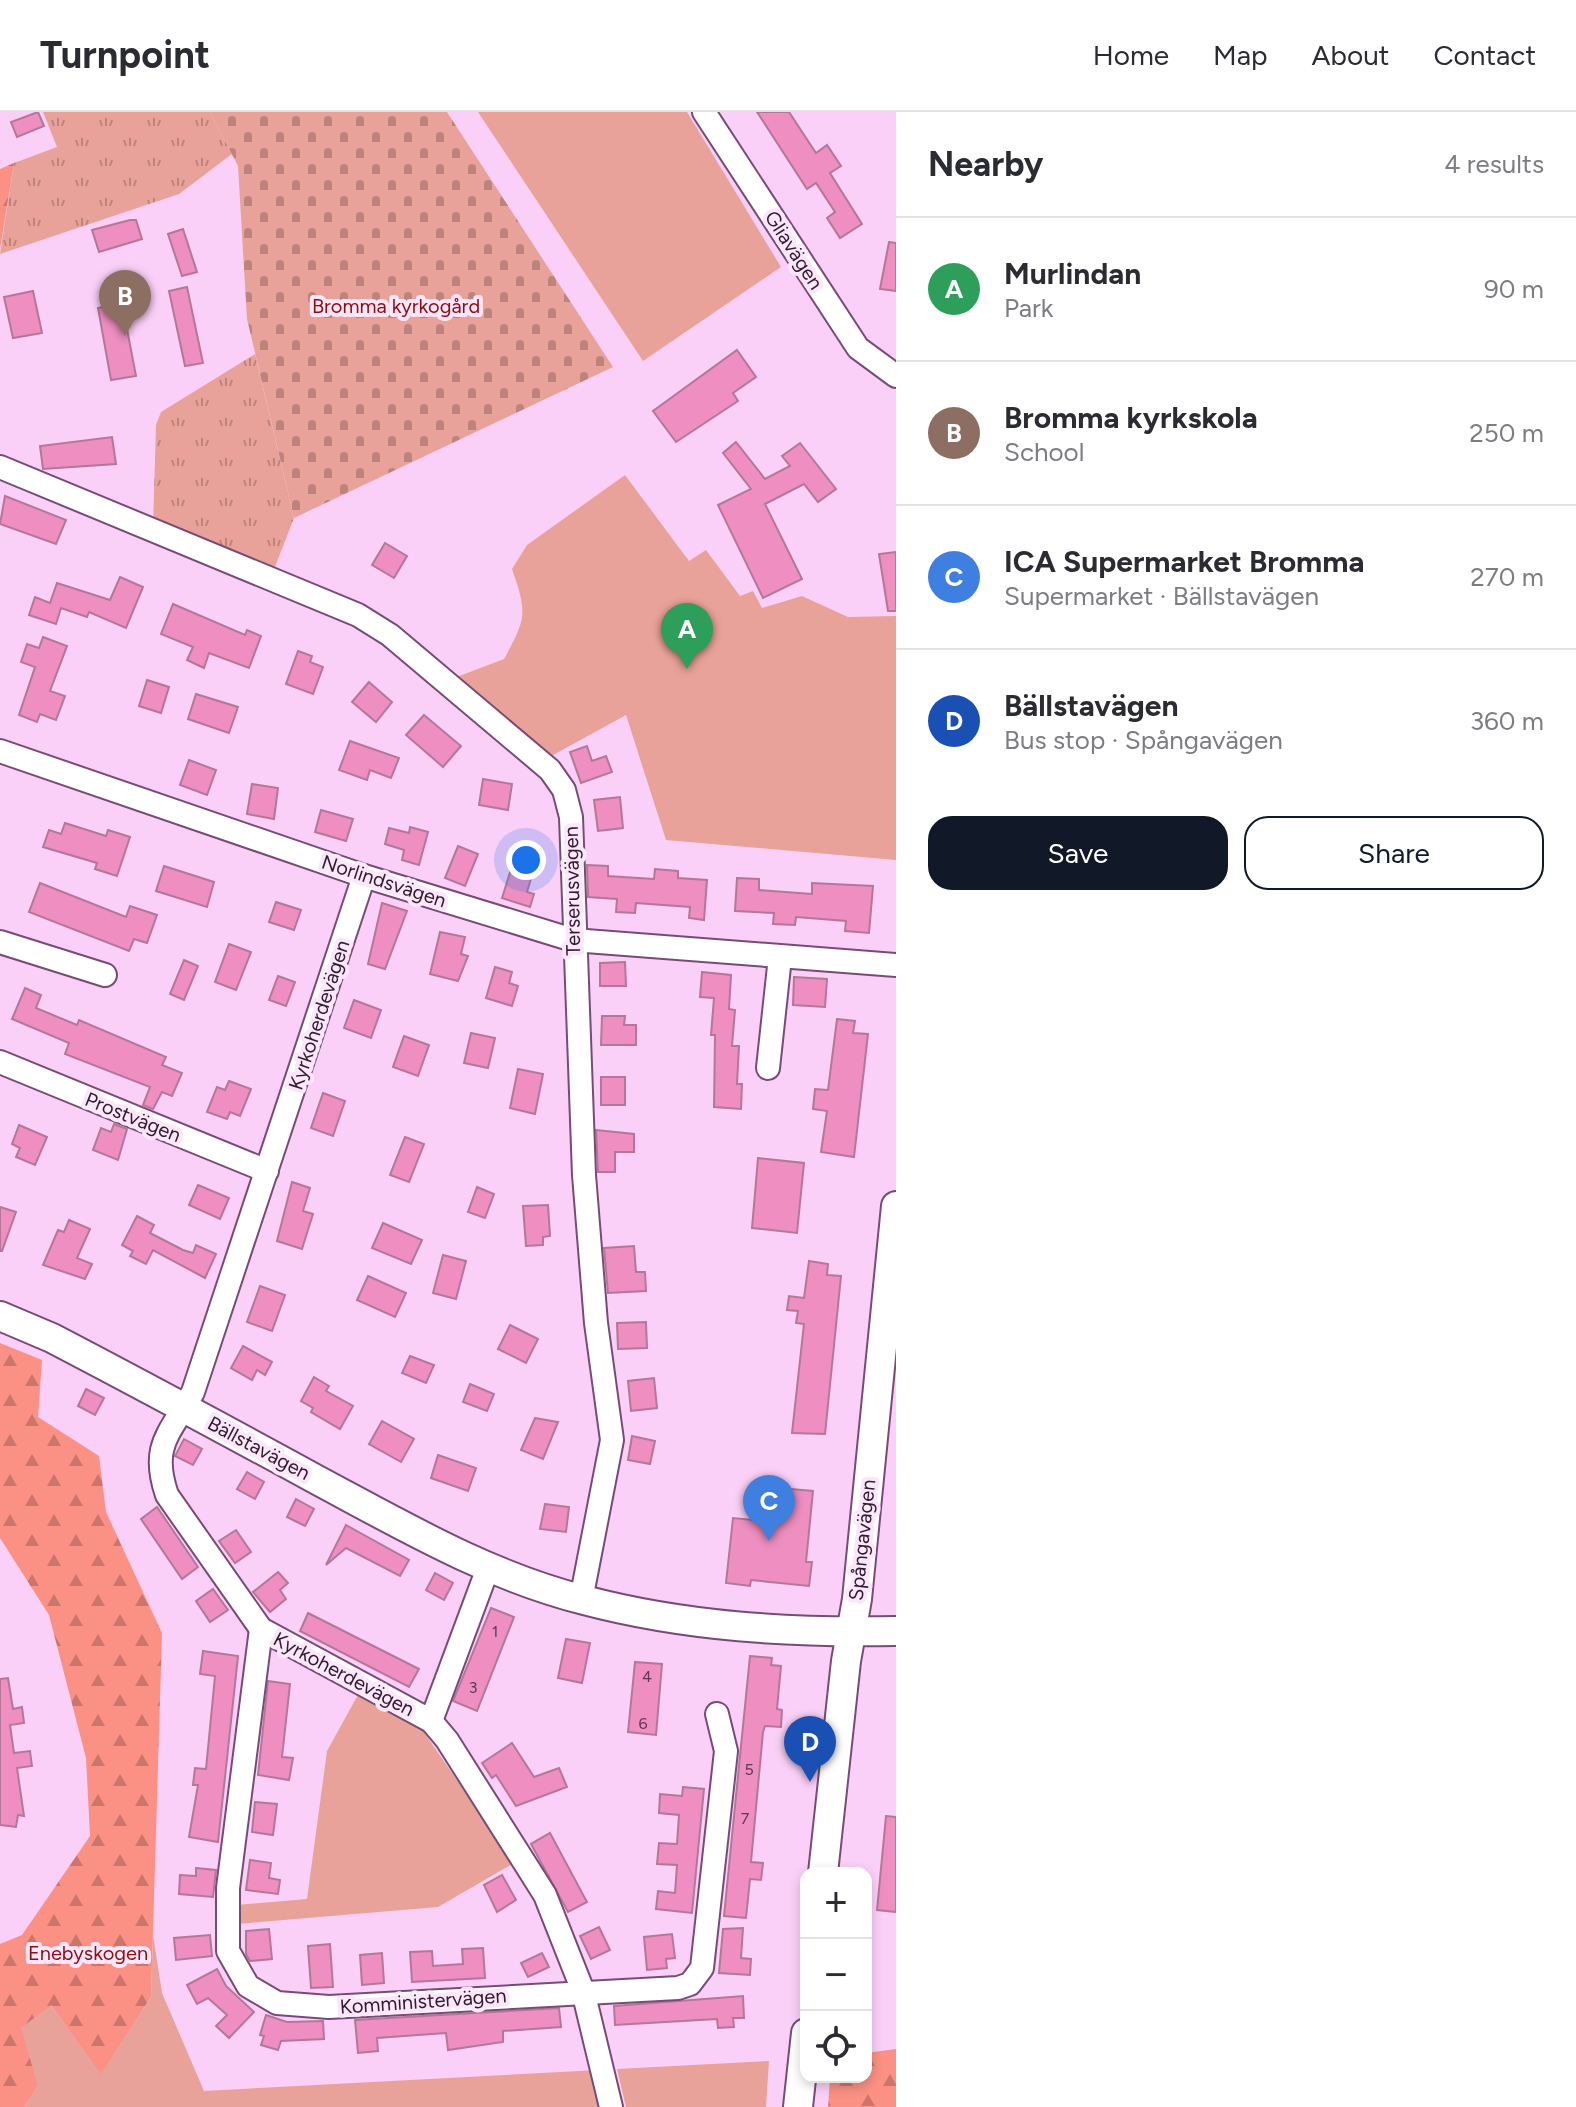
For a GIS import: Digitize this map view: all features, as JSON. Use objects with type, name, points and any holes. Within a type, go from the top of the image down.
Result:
[{"type":"street","name":"Gliavägen","points":[[704,112],[858,348],[896,376]]},
{"type":"street","name":"Terserusvägen","points":[[0,467],[358,615],[390,635],[550,770],[564,790],[571,817],[573,940],[587,1205],[596,1323],[612,1440],[581,1600]]},
{"type":"street","name":"Norlindsvägen","points":[[0,751],[364,876],[573,940],[896,965]]},
{"type":"street","name":"Kyrkoherdevägen","points":[[364,876],[267,1171],[184,1408],[161,1448],[159,1470],[167,1495],[261,1629],[431,1721],[447,1740],[545,1895],[583,1991],[611,2107]]},
{"type":"street","points":[[0,942],[105,975]]},
{"type":"street","points":[[768,1068],[780,957]]},
{"type":"street","name":"Prostvägen","points":[[0,1062],[267,1171]]},
{"type":"street","name":"Spångavägen","points":[[824,1867],[857,1599],[896,1206]]},
{"type":"street","name":"Bällstavägen","points":[[0,1316],[52,1338],[439,1546],[488,1568],[581,1600],[704,1624],[851,1632],[896,1631]]},
{"type":"street","points":[[431,1721],[488,1568]]},
{"type":"street","name":"Komministervägen","points":[[261,1629],[228,1888],[228,1951],[248,1986],[277,2003],[329,2007],[678,1988],[690,1984],[702,1968],[726,1751],[717,1714]]},
{"type":"street","points":[[798,2107],[801,2083]]},
{"type":"green space","points":[[43,112],[210,112],[232,154],[179,194],[0,254],[14,163],[57,147]]},
{"type":"green space","name":"Bromma kyrkogård","points":[[210,112],[447,112],[613,367],[294,518],[247,319],[238,166]]},
{"type":"green space","points":[[478,112],[687,112],[781,267],[643,361]]},
{"type":"green space","points":[[14,163],[0,249],[0,169]]},
{"type":"green space","points":[[255,354],[294,518],[273,572],[153,527],[156,425],[161,412]]},
{"type":"green space","points":[[625,475],[689,561],[706,550],[740,596],[753,591],[762,608],[802,596],[848,617],[896,616],[896,860],[666,840],[626,715],[544,760],[454,678],[504,659],[521,624],[522,615],[512,569],[527,545]]},
{"type":"green space","name":"Enebyskogen","points":[[0,1343],[42,1360],[38,1417],[99,1456],[106,1512],[162,1633],[151,1997],[101,2075],[51,2005],[38,2086],[24,2107],[0,2107],[0,1944],[22,1935],[90,1836],[86,1758],[49,1615],[0,1538]]},
{"type":"green space","points":[[359,1693],[419,1725],[514,1863],[438,1907],[237,1924],[237,1905],[307,1899],[327,1751]]},
{"type":"green space","points":[[153,1935],[162,1993],[204,2091],[598,2070],[605,2107],[24,2107],[38,2086],[21,2028],[51,2005],[101,2074],[151,1997]]},
{"type":"green space","points":[[896,2049],[896,2107],[828,2107],[830,2083],[872,2083],[872,2052]]},
{"type":"green space","points":[[769,2061],[766,2107],[626,2107],[617,2069]]},
{"type":"building","points":[[38,112],[44,126],[17,137],[11,122]]},
{"type":"building","points":[[757,112],[789,112],[816,153],[827,145],[841,166],[830,173],[862,224],[840,238],[827,218],[835,212],[816,183],[807,189]]},
{"type":"building","points":[[136,220],[142,239],[99,252],[92,230]]},
{"type":"building","points":[[183,229],[197,272],[182,276],[168,234]]},
{"type":"building","points":[[889,242],[896,243],[896,291],[880,289]]},
{"type":"building","points":[[187,287],[203,363],[185,366],[169,291]]},
{"type":"building","points":[[33,291],[42,333],[13,338],[4,297]]},
{"type":"building","points":[[122,303],[136,376],[111,380],[98,308]]},
{"type":"building","points":[[737,350],[756,377],[733,393],[738,401],[676,442],[653,411]]},
{"type":"building","points":[[112,437],[116,464],[43,469],[40,446]]},
{"type":"building","points":[[736,442],[765,479],[790,466],[782,456],[800,443],[836,489],[818,502],[804,484],[765,504],[802,579],[763,598],[718,505],[751,489],[723,453]]},
{"type":"building","points":[[5,496],[66,520],[56,544],[0,524]]},
{"type":"building","points":[[385,543],[407,556],[394,578],[372,565]]},
{"type":"building","points":[[896,552],[896,611],[888,611],[879,554]]},
{"type":"building","points":[[120,577],[143,587],[126,628],[89,612],[87,617],[61,608],[56,624],[29,615],[35,597],[50,603],[57,583],[110,600]]},
{"type":"building","points":[[173,604],[245,635],[247,630],[261,636],[249,668],[209,653],[204,668],[187,660],[193,647],[161,634]]},
{"type":"building","points":[[43,637],[67,646],[50,691],[65,696],[56,720],[40,714],[37,722],[19,715],[35,667],[21,662],[27,644],[39,648]]},
{"type":"building","points":[[298,651],[312,656],[310,662],[323,667],[313,694],[286,684]]},
{"type":"building","points":[[147,680],[169,687],[161,713],[139,706]]},
{"type":"building","points":[[369,682],[392,702],[376,722],[352,702]]},
{"type":"building","points":[[196,694],[238,707],[229,733],[188,719]]},
{"type":"building","points":[[424,715],[461,746],[443,767],[406,735]]},
{"type":"building","points":[[350,741],[399,758],[391,778],[370,770],[367,780],[339,770]]},
{"type":"building","points":[[587,746],[592,761],[606,756],[612,772],[581,783],[570,752]]},
{"type":"building","points":[[189,760],[216,770],[207,795],[180,785]]},
{"type":"building","points":[[483,779],[512,784],[508,810],[479,805]]},
{"type":"building","points":[[252,784],[278,788],[274,819],[247,814]]},
{"type":"building","points":[[620,797],[623,828],[598,831],[594,800]]},
{"type":"building","points":[[321,810],[353,819],[346,841],[315,832]]},
{"type":"building","points":[[65,823],[106,836],[108,830],[130,837],[117,876],[95,869],[97,863],[43,847],[49,830],[61,834]]},
{"type":"building","points":[[410,827],[428,832],[419,865],[402,860],[404,850],[385,844],[389,828],[409,833]]},
{"type":"building","points":[[458,846],[478,854],[465,886],[445,878]]},
{"type":"building","points":[[587,865],[608,866],[608,876],[654,879],[655,869],[678,871],[678,878],[707,880],[704,920],[689,918],[690,907],[636,903],[635,913],[616,912],[617,899],[588,897]]},
{"type":"building","points":[[164,866],[214,882],[207,907],[156,891]]},
{"type":"building","points":[[512,866],[533,872],[527,892],[534,894],[530,907],[502,898]]},
{"type":"building","points":[[737,878],[759,879],[759,890],[812,894],[812,883],[873,886],[869,933],[845,931],[846,921],[796,917],[795,925],[773,924],[774,913],[735,911]]},
{"type":"building","points":[[40,883],[126,917],[130,906],[157,915],[147,943],[134,939],[129,951],[29,912]]},
{"type":"building","points":[[276,902],[301,910],[294,930],[269,922]]},
{"type":"building","points":[[382,903],[407,911],[385,969],[368,964]]},
{"type":"building","points":[[440,932],[465,937],[461,954],[468,956],[458,981],[430,974]]},
{"type":"building","points":[[229,944],[251,952],[236,990],[215,982]]},
{"type":"building","points":[[184,960],[198,966],[184,1000],[170,994]]},
{"type":"building","points":[[625,962],[626,986],[600,986],[600,963]]},
{"type":"building","points":[[495,967],[512,972],[509,983],[518,986],[512,1006],[486,998]]},
{"type":"building","points":[[702,972],[731,975],[729,1009],[735,1010],[732,1046],[739,1046],[737,1084],[742,1084],[741,1109],[714,1107],[715,1035],[711,1035],[714,998],[700,997]]},
{"type":"building","points":[[278,976],[295,982],[286,1006],[269,1000]]},
{"type":"building","points":[[794,977],[827,979],[825,1007],[793,1005]]},
{"type":"building","points":[[25,988],[41,995],[36,1008],[77,1025],[79,1020],[166,1057],[162,1065],[182,1073],[172,1096],[162,1092],[153,1109],[143,1105],[150,1087],[65,1054],[69,1043],[12,1019]]},
{"type":"building","points":[[354,1000],[381,1010],[371,1038],[344,1028]]},
{"type":"building","points":[[602,1016],[625,1016],[624,1025],[636,1025],[636,1045],[601,1045]]},
{"type":"building","points":[[837,1019],[855,1021],[853,1033],[868,1034],[854,1157],[821,1152],[827,1111],[813,1109],[815,1089],[828,1090]]},
{"type":"building","points":[[471,1033],[495,1038],[488,1068],[464,1063]]},
{"type":"building","points":[[404,1036],[429,1045],[418,1076],[393,1067]]},
{"type":"building","points":[[518,1069],[543,1074],[535,1114],[510,1108]]},
{"type":"building","points":[[601,1077],[625,1077],[625,1105],[601,1105]]},
{"type":"building","points":[[229,1081],[251,1089],[240,1116],[230,1112],[227,1119],[207,1112],[217,1087],[225,1090]]},
{"type":"building","points":[[323,1093],[345,1101],[333,1136],[311,1128]]},
{"type":"building","points":[[114,1124],[127,1129],[118,1160],[93,1150],[101,1128],[111,1132]]},
{"type":"building","points":[[19,1125],[47,1137],[35,1165],[16,1157],[20,1148],[12,1144]]},
{"type":"building","points":[[596,1130],[634,1134],[634,1152],[615,1152],[615,1172],[598,1172]]},
{"type":"building","points":[[405,1137],[424,1144],[409,1182],[390,1175]]},
{"type":"building","points":[[758,1158],[804,1163],[797,1233],[752,1228]]},
{"type":"building","points":[[292,1182],[310,1188],[303,1211],[313,1214],[302,1249],[277,1241]]},
{"type":"building","points":[[198,1185],[229,1198],[220,1219],[189,1205]]},
{"type":"building","points":[[477,1187],[494,1194],[485,1218],[468,1212]]},
{"type":"building","points":[[548,1205],[550,1236],[543,1237],[543,1245],[526,1246],[523,1206]]},
{"type":"building","points":[[0,1207],[16,1212],[2,1251],[0,1251]]},
{"type":"building","points":[[137,1216],[154,1225],[150,1233],[183,1250],[193,1253],[196,1245],[216,1254],[205,1278],[153,1250],[146,1264],[130,1256],[133,1251],[122,1245]]},
{"type":"building","points":[[69,1220],[90,1229],[77,1258],[92,1264],[85,1279],[43,1265],[58,1230],[64,1232]]},
{"type":"building","points":[[383,1223],[422,1240],[411,1264],[372,1248]]},
{"type":"building","points":[[634,1246],[636,1272],[645,1272],[646,1291],[608,1293],[604,1248]]},
{"type":"building","points":[[443,1255],[466,1261],[456,1299],[433,1293]]},
{"type":"building","points":[[809,1261],[828,1264],[827,1275],[841,1276],[825,1434],[792,1433],[804,1324],[796,1323],[798,1311],[787,1310],[789,1296],[804,1298]]},
{"type":"building","points":[[368,1276],[406,1293],[395,1317],[357,1300]]},
{"type":"building","points":[[260,1286],[285,1295],[272,1331],[247,1322]]},
{"type":"building","points":[[646,1322],[647,1348],[618,1349],[617,1323]]},
{"type":"building","points":[[510,1325],[538,1339],[526,1363],[498,1349]]},
{"type":"building","points":[[243,1346],[272,1362],[265,1375],[257,1370],[252,1380],[231,1368]]},
{"type":"building","points":[[410,1356],[434,1365],[426,1383],[402,1373]]},
{"type":"building","points":[[314,1377],[329,1386],[326,1391],[353,1406],[340,1429],[311,1412],[313,1408],[301,1401]]},
{"type":"building","points":[[654,1378],[657,1408],[631,1411],[628,1381]]},
{"type":"building","points":[[470,1384],[494,1394],[487,1411],[463,1402]]},
{"type":"building","points":[[86,1389],[104,1398],[95,1415],[78,1406]]},
{"type":"building","points":[[535,1418],[558,1422],[543,1459],[521,1450]]},
{"type":"building","points":[[382,1421],[414,1439],[401,1462],[369,1444]]},
{"type":"building","points":[[632,1436],[655,1441],[650,1464],[628,1460]]},
{"type":"building","points":[[184,1439],[202,1449],[193,1465],[175,1456]]},
{"type":"building","points":[[438,1455],[476,1468],[468,1491],[431,1478]]},
{"type":"building","points":[[247,1472],[264,1482],[255,1499],[237,1489]]},
{"type":"building","points":[[757,1486],[813,1491],[806,1562],[812,1562],[809,1586],[751,1580],[750,1586],[726,1583],[733,1518],[753,1520]]},
{"type":"building","points":[[296,1499],[314,1509],[305,1526],[287,1517]]},
{"type":"building","points":[[545,1504],[569,1507],[566,1532],[540,1529]]},
{"type":"building","points":[[157,1507],[198,1567],[182,1579],[141,1519]]},
{"type":"building","points":[[346,1525],[409,1560],[400,1576],[346,1548],[326,1565]]},
{"type":"building","points":[[236,1530],[251,1552],[235,1563],[219,1541]]},
{"type":"building","points":[[278,1572],[288,1583],[280,1590],[286,1599],[270,1612],[253,1592]]},
{"type":"building","points":[[435,1573],[453,1583],[444,1600],[426,1590]]},
{"type":"building","points":[[213,1589],[228,1610],[210,1622],[196,1601]]},
{"type":"building","points":[[491,1608],[514,1617],[477,1711],[453,1701]]},
{"type":"building","points":[[308,1613],[419,1669],[409,1687],[300,1631]]},
{"type":"building","points":[[566,1639],[590,1643],[582,1683],[558,1678]]},
{"type":"building","points":[[203,1651],[238,1656],[218,1842],[189,1837],[198,1785],[193,1785],[195,1768],[206,1769],[215,1676],[200,1674]]},
{"type":"building","points":[[750,1656],[772,1658],[771,1665],[781,1666],[777,1709],[782,1710],[781,1727],[765,1726],[763,1732],[751,1862],[763,1863],[761,1880],[750,1879],[746,1918],[724,1916]]},
{"type":"building","points":[[635,1662],[662,1664],[656,1735],[628,1732]]},
{"type":"building","points":[[8,1678],[13,1709],[22,1707],[24,1723],[10,1725],[14,1753],[30,1751],[32,1766],[17,1768],[24,1816],[18,1815],[16,1827],[0,1825],[0,1679]]},
{"type":"building","points":[[268,1681],[290,1684],[282,1757],[293,1758],[289,1780],[258,1775]]},
{"type":"building","points":[[512,1743],[534,1777],[559,1768],[567,1787],[516,1806],[496,1775],[492,1778],[482,1763]]},
{"type":"building","points":[[683,1787],[704,1789],[692,1913],[656,1909],[658,1891],[675,1893],[677,1865],[657,1864],[659,1843],[677,1844],[679,1815],[659,1813],[660,1794],[682,1796]]},
{"type":"building","points":[[255,1802],[277,1804],[273,1835],[252,1832]]},
{"type":"building","points":[[886,1816],[896,1817],[896,1912],[877,1910]]},
{"type":"building","points":[[550,1833],[587,1902],[568,1912],[531,1844]]},
{"type":"building","points":[[250,1860],[271,1863],[269,1878],[280,1880],[278,1894],[246,1890]]},
{"type":"building","points":[[196,1868],[216,1870],[213,1897],[179,1894],[180,1875],[196,1876]]},
{"type":"building","points":[[502,1875],[516,1900],[497,1912],[484,1885]]},
{"type":"building","points":[[599,1927],[610,1950],[591,1959],[580,1936]]},
{"type":"building","points":[[743,1928],[741,1958],[751,1959],[750,1975],[719,1973],[723,1929]]},
{"type":"building","points":[[269,1929],[272,1959],[250,1961],[246,1954],[246,1931]]},
{"type":"building","points":[[672,1934],[675,1958],[666,1959],[667,1968],[647,1970],[644,1937]]},
{"type":"building","points":[[210,1935],[212,1956],[176,1960],[174,1938]]},
{"type":"building","points":[[330,1944],[333,1987],[311,1988],[308,1946]]},
{"type":"building","points":[[483,1948],[485,1978],[412,1982],[410,1952],[432,1951],[433,1966],[463,1964],[462,1949]]},
{"type":"building","points":[[382,1953],[384,1983],[362,1985],[360,1955]]},
{"type":"building","points":[[542,1953],[549,1967],[528,1977],[521,1963]]},
{"type":"building","points":[[217,1969],[226,1986],[254,2012],[229,2038],[216,2026],[227,2015],[208,1998],[197,2004],[187,1985]]},
{"type":"building","points":[[743,1996],[744,2018],[733,2018],[734,2027],[718,2028],[717,2019],[615,2025],[614,2006]]},
{"type":"building","points":[[559,2008],[561,2027],[503,2031],[503,2042],[448,2050],[446,2033],[377,2038],[378,2051],[358,2053],[355,2020]]},
{"type":"building","points":[[266,2015],[287,2022],[323,2021],[324,2039],[281,2041],[278,2050],[261,2045],[264,2036],[260,2035]]},
{"type":"place","name":"Bromma kyrkskola","points":[[125,336]]},
{"type":"place","name":"Murlindan","points":[[687,669]]},
{"type":"place","name":"ICA Supermarket Bromma","points":[[769,1541]]},
{"type":"place","name":"Bällstavägen","points":[[810,1782]]}]
